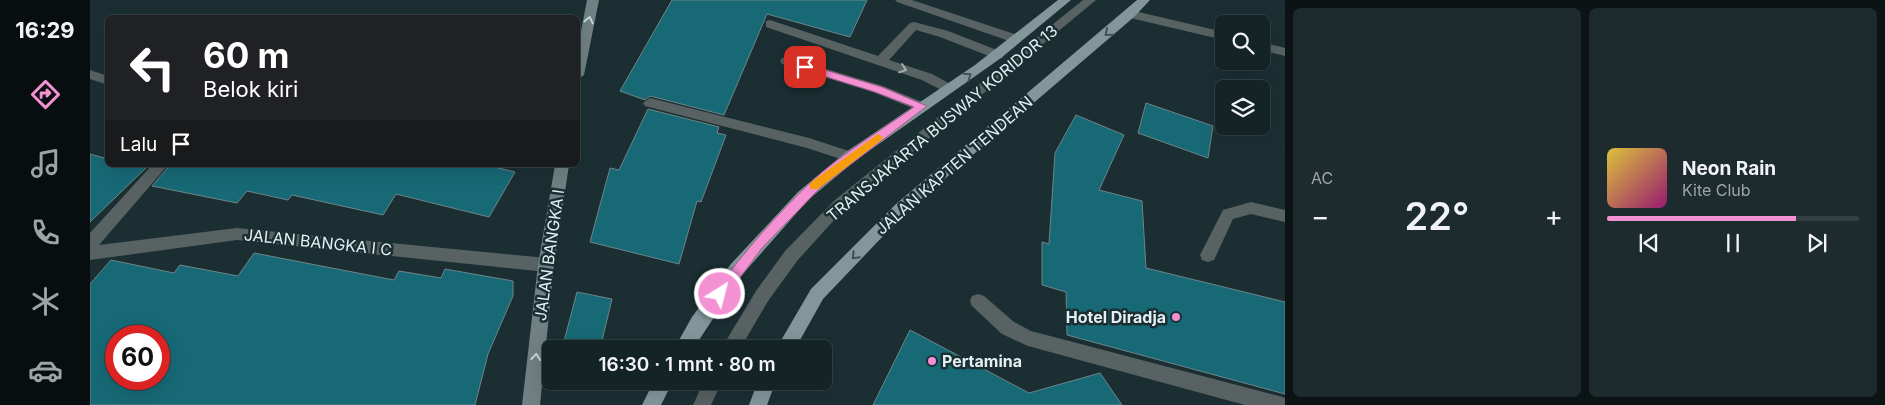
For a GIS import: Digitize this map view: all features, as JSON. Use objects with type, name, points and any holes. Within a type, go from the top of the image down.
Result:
[{"type":"main road","points":[[688,340],[758,244],[817,184],[850,156],[998,55],[1065,0]]},
{"type":"main road","name":"JALAN KAPTEN TENDEAN","points":[[791,340],[817,294],[901,208],[1130,14],[1144,0]]},
{"type":"main road","points":[[651,405],[659,390]]},
{"type":"main road","points":[[758,405],[764,390]]},
{"type":"street","points":[[580,65],[593,0]]},
{"type":"street","points":[[900,0],[1016,39]]},
{"type":"street","name":"TRANSJAKARTA BUSWAY KORIDOR 13","points":[[735,340],[762,296],[790,256],[840,204],[1090,0]]},
{"type":"street","points":[[1130,14],[1215,34]]},
{"type":"street","points":[[770,24],[927,77],[949,89]]},
{"type":"street","points":[[880,61],[914,26],[944,34],[998,55]]},
{"type":"street","points":[[1270,48],[1285,52]]},
{"type":"street","points":[[786,62],[878,89],[922,106]]},
{"type":"street","points":[[90,74],[105,80]]},
{"type":"street","points":[[650,103],[800,140],[850,156]]},
{"type":"street","points":[[90,244],[159,167]]},
{"type":"street","name":"JALAN BANGKA I","points":[[531,405],[546,265],[562,167]]},
{"type":"street","points":[[1208,255],[1228,214],[1251,208],[1285,216]]},
{"type":"street","name":"JALAN BANGKA I C","points":[[90,253],[237,234],[546,265]]},
{"type":"street","points":[[978,301],[1008,328],[1028,338],[1279,405]]},
{"type":"street","points":[[702,405],[709,390]]},
{"type":"building","points":[[672,0],[867,0],[850,37],[767,14],[724,115],[650,96],[645,100],[620,91]]},
{"type":"building","points":[[1146,103],[1213,126],[1208,158],[1138,133]]},
{"type":"building","points":[[648,109],[719,127],[717,133],[726,135],[701,202],[697,201],[679,264],[590,242],[610,168],[619,170]]},
{"type":"building","name":"Hotel Diradja","points":[[1076,115],[1124,135],[1099,190],[1142,201],[1146,268],[1285,302],[1285,394],[1067,335],[1066,292],[1042,285],[1042,242],[1049,244],[1055,153]]},
{"type":"building","points":[[90,154],[105,158],[105,167],[147,167],[90,222]]},
{"type":"building","points":[[168,167],[494,167],[515,172],[489,217],[396,194],[383,215],[292,195],[288,200],[247,191],[237,203],[152,186]]},
{"type":"building","points":[[254,253],[394,280],[399,271],[441,278],[445,269],[513,281],[513,296],[488,354],[475,405],[90,405],[90,284],[111,260],[174,273],[180,265],[238,276]]},
{"type":"building","points":[[577,292],[612,299],[602,340],[564,340]]},
{"type":"building","name":"Pertamina","points":[[910,330],[1029,393],[1100,373],[1122,405],[873,405]]},
{"type":"slow traffic","points":[[814,186],[850,156],[878,137]]},
{"type":"place","name":"Hotel Diradja","points":[[1176,317]]},
{"type":"place","name":"Pertamina","points":[[932,361]]},
{"type":"route","points":[[720,294],[758,244],[817,184],[850,156],[922,106],[878,89],[805,67]]}]
